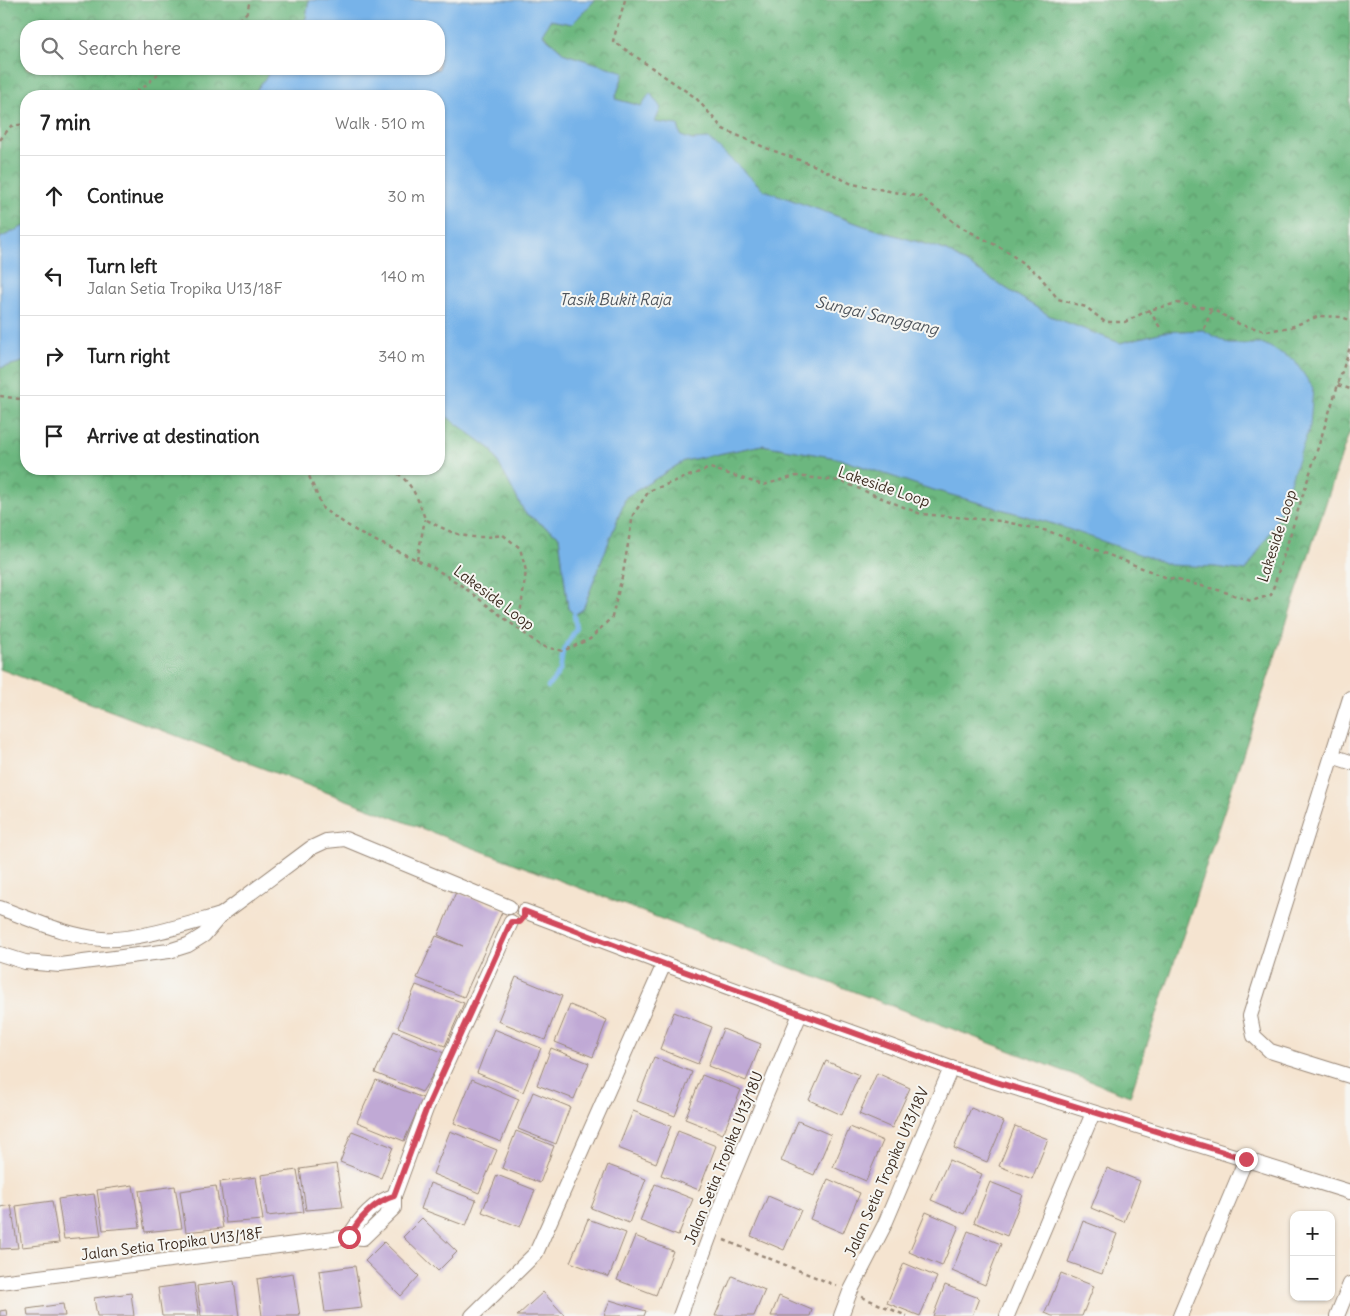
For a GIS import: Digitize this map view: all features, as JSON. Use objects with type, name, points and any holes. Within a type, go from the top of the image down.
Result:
[{"type":"street","points":[[1350,698],[1250,1016],[1254,1036],[1270,1051],[1350,1076]]},
{"type":"street","points":[[1332,756],[1350,762]]},
{"type":"street","points":[[0,954],[25,962],[60,965],[169,952],[188,945],[204,935],[222,915],[311,848],[326,841],[345,839],[509,907],[518,905],[524,911],[664,964],[951,1068],[1350,1192]]},
{"type":"street","points":[[509,907],[506,915],[511,922],[520,922],[524,917],[524,911]]},
{"type":"street","points":[[0,908],[68,932],[103,939],[130,937],[222,915]]},
{"type":"street","name":"Jalan Setia Tropika U13/18F","points":[[0,1282],[349,1237],[355,1225],[383,1199],[394,1196],[426,1110],[511,922]]},
{"type":"street","points":[[472,1316],[536,1253],[664,964]]},
{"type":"street","name":"Jalan Setia Tropika U13/18U","points":[[680,1316],[728,1184],[800,1014]]},
{"type":"street","name":"Jalan Setia Tropika U13/18V","points":[[840,1316],[850,1292],[884,1226],[951,1068]]},
{"type":"street","points":[[1007,1316],[1093,1113]]},
{"type":"street","points":[[1180,1316],[1246,1159]]},
{"type":"street","points":[[1337,1316],[1350,1284]]},
{"type":"path","points":[[240,20],[247,12],[250,0]]},
{"type":"path","points":[[625,0],[613,41],[696,98],[724,129],[766,148],[816,166],[852,184],[921,197],[959,226],[1005,250],[1039,275],[1058,298],[1086,307],[1105,322],[1125,322],[1149,310],[1178,303],[1212,309],[1242,325],[1267,330],[1290,327],[1319,316],[1341,317],[1350,320]]},
{"type":"path","points":[[139,90],[156,75]]},
{"type":"path","points":[[0,140],[11,126],[20,125]]},
{"type":"path","points":[[1204,329],[1212,309]]},
{"type":"path","points":[[1149,310],[1161,329]]},
{"type":"path","points":[[1350,347],[1338,385],[1350,389]]},
{"type":"path","points":[[1346,361],[1350,362]]},
{"type":"path","name":"Lakeside Loop","points":[[309,475],[323,509],[361,534],[417,560],[458,583],[541,646],[563,650],[590,639],[612,617],[623,572],[633,515],[649,491],[710,468],[763,484],[796,476],[840,481],[921,514],[1001,522],[1048,531],[1165,576],[1222,590],[1251,601],[1270,595],[1338,385]]},
{"type":"path","points":[[0,396],[20,399]]},
{"type":"path","points":[[401,475],[417,495],[425,519],[417,560]]},
{"type":"path","points":[[425,519],[452,534],[478,538],[503,535],[520,548],[526,572],[518,630]]},
{"type":"path","points":[[710,1234],[907,1316]]},
{"type":"green space","points":[[0,0],[309,0],[304,20],[20,20],[20,75],[268,75],[256,90],[20,90],[20,228],[0,238]]},
{"type":"green space","points":[[595,0],[1350,0],[1350,430],[1130,1096],[0,669],[0,368],[20,363],[20,475],[445,475],[445,415],[491,449],[525,513],[559,536],[568,608],[583,609],[626,497],[684,461],[762,445],[837,458],[927,488],[1054,524],[1215,567],[1246,571],[1264,344],[1229,344],[1202,330],[1163,332],[1120,343],[1050,316],[945,250],[864,226],[764,190],[709,140],[692,140],[681,136],[678,125],[654,122],[651,93],[641,106],[615,99],[624,72],[565,54],[542,33],[550,20],[572,24]]},
{"type":"water","name":"Tasik Bukit Raja","points":[[309,0],[595,0],[572,24],[550,20],[542,34],[565,54],[624,72],[615,99],[641,106],[650,93],[661,108],[655,122],[678,125],[681,136],[692,140],[709,139],[764,190],[864,226],[945,250],[1050,316],[1120,343],[1163,332],[1203,330],[1229,344],[1264,344],[1294,360],[1313,388],[1310,426],[1275,524],[1246,571],[1215,567],[1170,565],[1054,524],[927,488],[837,458],[762,445],[684,461],[626,497],[583,609],[574,615],[568,608],[559,536],[525,513],[491,449],[445,415],[445,90],[256,90],[268,75],[445,75],[445,20],[304,20]]},
{"type":"water","points":[[20,228],[20,363],[0,368],[0,238]]},
{"type":"building","points":[[456,892],[503,910],[464,997],[417,978],[436,936],[463,946],[438,935]]},
{"type":"building","points":[[516,977],[562,996],[545,1040],[498,1021]]},
{"type":"building","points":[[416,985],[464,1003],[445,1046],[398,1027]]},
{"type":"building","points":[[570,1005],[607,1020],[593,1057],[555,1042]]},
{"type":"building","points":[[674,1012],[712,1027],[698,1064],[660,1049]]},
{"type":"building","points":[[494,1029],[541,1048],[523,1092],[477,1073]]},
{"type":"building","points":[[723,1029],[761,1044],[746,1081],[708,1066]]},
{"type":"building","points":[[394,1031],[446,1054],[422,1092],[375,1073]]},
{"type":"building","points":[[551,1048],[589,1063],[574,1099],[537,1085]]},
{"type":"building","points":[[654,1057],[692,1072],[675,1116],[637,1101]]},
{"type":"building","points":[[826,1061],[859,1075],[842,1115],[809,1100]]},
{"type":"building","points":[[877,1073],[910,1088],[892,1128],[859,1114]]},
{"type":"building","points":[[702,1075],[741,1090],[723,1134],[685,1119]]},
{"type":"building","points":[[472,1079],[519,1099],[501,1142],[454,1123]]},
{"type":"building","points":[[376,1080],[423,1098],[404,1141],[357,1122]]},
{"type":"building","points":[[533,1092],[570,1107],[556,1144],[518,1129]]},
{"type":"building","points":[[971,1108],[1004,1122],[987,1162],[954,1148]]},
{"type":"building","points":[[633,1111],[671,1126],[656,1163],[618,1148]]},
{"type":"building","points":[[798,1121],[831,1135],[814,1175],[781,1161]]},
{"type":"building","points":[[1015,1126],[1048,1139],[1032,1179],[999,1166]]},
{"type":"building","points":[[850,1127],[883,1141],[866,1181],[833,1167]]},
{"type":"building","points":[[352,1131],[393,1147],[381,1178],[340,1162]]},
{"type":"building","points":[[450,1131],[497,1150],[479,1193],[433,1174]]},
{"type":"building","points":[[516,1131],[554,1146],[540,1183],[502,1168]]},
{"type":"building","points":[[678,1131],[716,1146],[699,1190],[661,1175]]},
{"type":"building","points":[[949,1160],[982,1174],[964,1214],[931,1200]]},
{"type":"building","points":[[336,1164],[343,1207],[306,1210],[300,1169]]},
{"type":"building","points":[[608,1165],[646,1179],[629,1223],[591,1208]]},
{"type":"building","points":[[1107,1168],[1140,1181],[1124,1222],[1091,1208]]},
{"type":"building","points":[[297,1170],[304,1212],[267,1216],[261,1175]]},
{"type":"building","points":[[497,1175],[535,1190],[520,1227],[482,1212]]},
{"type":"building","points":[[256,1177],[263,1220],[226,1223],[220,1182]]},
{"type":"building","points":[[828,1179],[860,1193],[843,1233],[810,1219]]},
{"type":"building","points":[[990,1182],[1023,1195],[1007,1236],[974,1222]]},
{"type":"building","points":[[430,1183],[476,1200],[466,1226],[421,1209]]},
{"type":"building","points":[[655,1184],[693,1199],[678,1236],[640,1221]]},
{"type":"building","points":[[133,1185],[140,1227],[103,1230],[97,1190]]},
{"type":"building","points":[[175,1186],[182,1228],[145,1232],[139,1191]]},
{"type":"building","points":[[216,1186],[223,1228],[186,1232],[180,1191]]},
{"type":"building","points":[[94,1194],[101,1236],[64,1239],[58,1199]]},
{"type":"building","points":[[768,1196],[801,1210],[784,1250],[751,1236]]},
{"type":"building","points":[[52,1201],[59,1243],[22,1247],[16,1206]]},
{"type":"building","points":[[11,1205],[18,1248],[0,1249],[0,1207]]},
{"type":"building","points":[[926,1212],[959,1226],[942,1266],[909,1252]]},
{"type":"building","points":[[422,1218],[457,1252],[438,1271],[403,1237]]},
{"type":"building","points":[[588,1219],[626,1233],[609,1277],[570,1262]]},
{"type":"building","points":[[1083,1221],[1117,1234],[1102,1274],[1068,1262]]},
{"type":"building","points":[[968,1231],[1001,1244],[985,1285],[952,1271]]},
{"type":"building","points":[[635,1236],[673,1251],[656,1295],[617,1280]]},
{"type":"building","points":[[384,1242],[419,1276],[401,1296],[365,1261]]},
{"type":"building","points":[[904,1263],[937,1277],[920,1316],[887,1303]]},
{"type":"building","points":[[355,1266],[362,1308],[325,1312],[319,1271]]},
{"type":"building","points":[[293,1273],[300,1316],[262,1316],[257,1279]]},
{"type":"building","points":[[1061,1273],[1094,1286],[1082,1316],[1052,1316],[1045,1313]]},
{"type":"building","points":[[732,1276],[765,1290],[754,1316],[715,1316]]},
{"type":"building","points":[[234,1281],[239,1316],[201,1316],[197,1286]]},
{"type":"building","points":[[194,1283],[199,1316],[162,1316],[158,1288]]},
{"type":"building","points":[[945,1285],[979,1298],[972,1316],[933,1316]]},
{"type":"building","points":[[543,1292],[565,1316],[517,1316]]},
{"type":"building","points":[[131,1293],[134,1316],[97,1316],[94,1298]]},
{"type":"building","points":[[779,1296],[812,1310],[810,1316],[771,1316]]},
{"type":"building","points":[[610,1300],[646,1311],[644,1316],[604,1316]]},
{"type":"building","points":[[63,1304],[65,1316],[28,1316],[27,1309]]},
{"type":"building","points":[[6,1310],[7,1316],[0,1316],[0,1311]]},
{"type":"waterway","points":[[548,687],[560,671],[563,651],[576,628],[574,615]]},
{"type":"route","points":[[349,1237],[355,1225],[383,1199],[394,1196],[426,1110],[511,922],[520,922],[524,917],[524,911],[951,1068],[1246,1159]]},
{"type":"water label","name":"Sungai Sanggang","points":[[877,315]]}]
